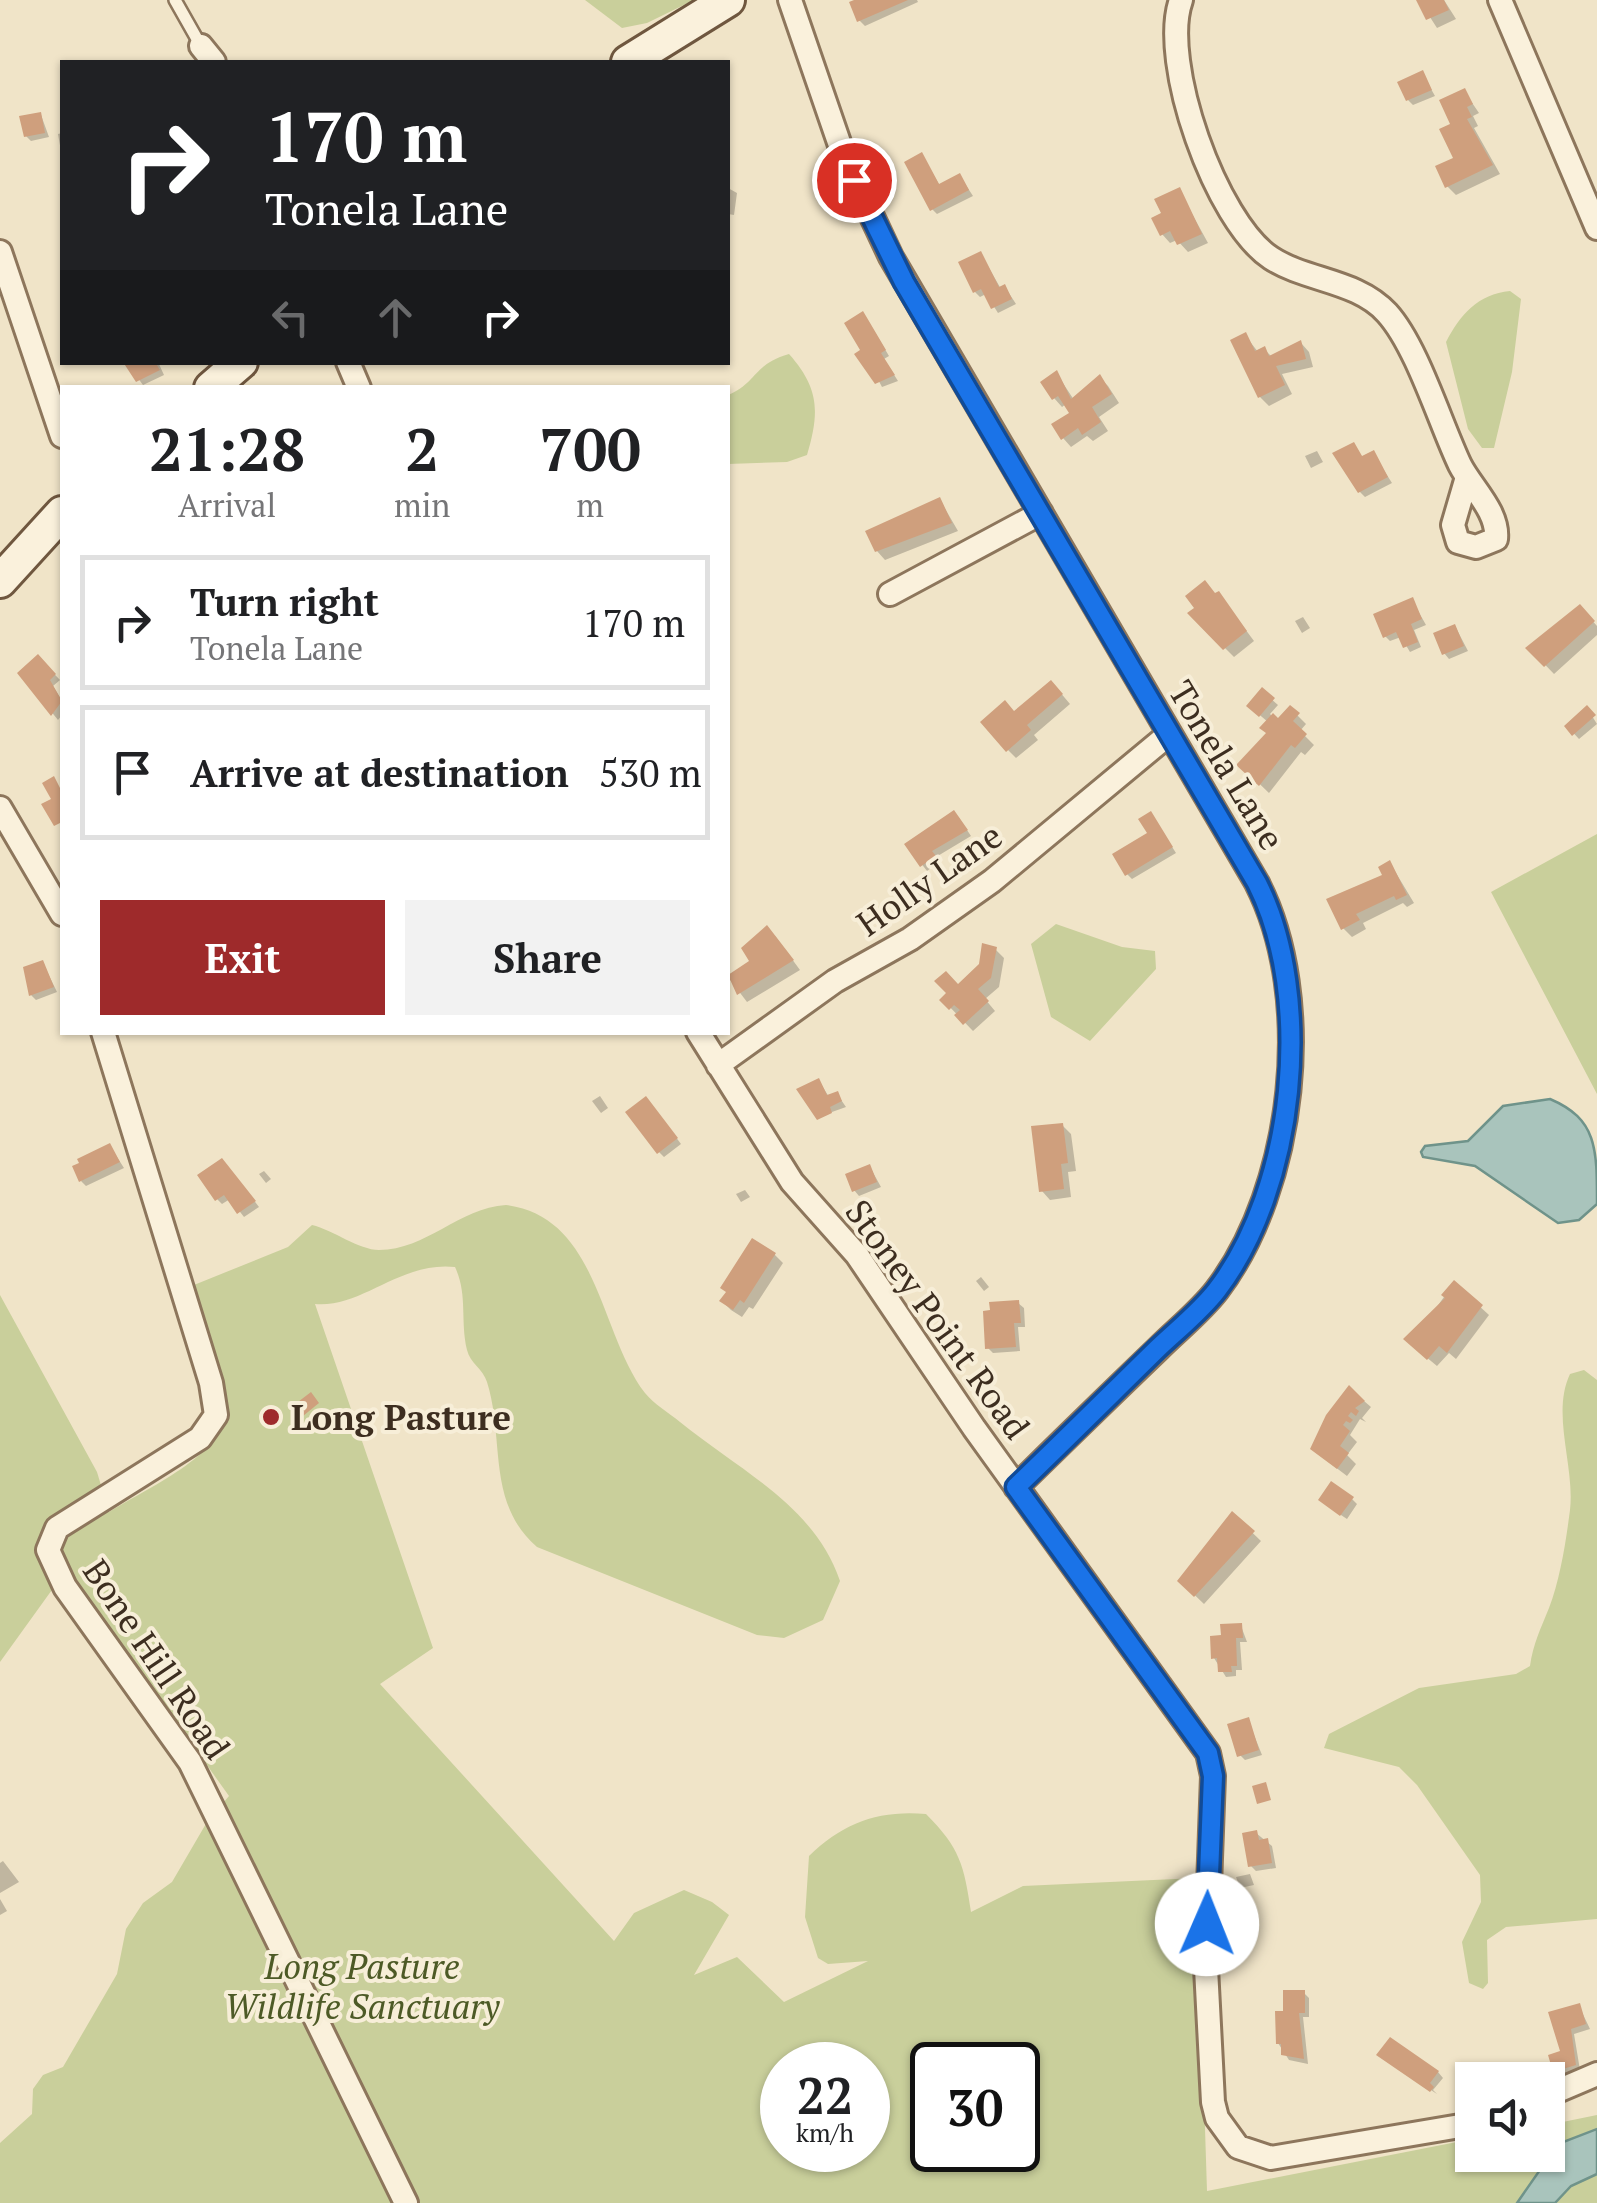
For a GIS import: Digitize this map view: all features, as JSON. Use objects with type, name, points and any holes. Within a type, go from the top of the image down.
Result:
[{"type":"main road","points":[[631,60],[728,0]]},
{"type":"main road","points":[[215,385],[238,365]]},
{"type":"main road","points":[[0,581],[60,515]]},
{"type":"street","name":"Tonela Lane","points":[[790,0],[844,157],[882,240],[1257,883],[1274,924],[1292,1042],[1283,1127],[1262,1203],[1218,1290],[1016,1487]]},
{"type":"street","points":[[1181,0],[1175,30],[1187,105],[1235,216],[1270,258],[1362,295],[1389,314],[1467,478]]},
{"type":"street","points":[[1500,0],[1597,228]]},
{"type":"street","points":[[0,252],[60,430]]},
{"type":"street","points":[[890,594],[1041,513]]},
{"type":"street","name":"Holly Lane","points":[[718,1065],[835,981],[910,939],[992,881],[1168,735]]},
{"type":"street","points":[[0,808],[60,911]]},
{"type":"street","name":"Bone Hill Road","points":[[104,1035],[211,1383],[216,1415],[200,1438],[57,1528],[48,1550],[65,1588],[190,1762],[406,2203]]},
{"type":"street","name":"Stoney Point Road","points":[[700,1035],[792,1182],[858,1255],[1016,1487],[1208,1753],[1213,1776],[1206,1968],[1213,2102],[1226,2132],[1251,2155],[1271,2158],[1455,2127]]},
{"type":"street","points":[[1565,2088],[1597,2074]]},
{"type":"lane","points":[[175,0],[208,54]]},
{"type":"green space","points":[[585,0],[694,0],[647,23],[622,28]]},
{"type":"green space","points":[[1510,291],[1521,299],[1512,372],[1494,448],[1482,448],[1468,429],[1446,342],[1471,307],[1488,296]]},
{"type":"green space","points":[[789,354],[811,389],[815,413],[807,455],[787,462],[730,464],[730,394],[777,358]]},
{"type":"green space","points":[[1597,834],[1597,1094],[1491,892]]},
{"type":"green space","points":[[1056,924],[1122,947],[1155,951],[1156,969],[1090,1041],[1051,1017],[1031,944]]},
{"type":"green space","name":"Long Pasture Wildlife Sanctuary","points":[[506,1205],[537,1214],[560,1231],[579,1254],[645,1393],[794,1510],[813,1531],[840,1581],[823,1620],[784,1638],[757,1635],[537,1547],[510,1511],[485,1377],[467,1350],[455,1267],[417,1271],[349,1299],[315,1304],[433,1648],[380,1684],[614,1941],[634,1913],[684,1890],[712,1902],[729,1915],[694,1975],[737,1957],[784,2002],[868,1961],[828,1964],[818,1958],[805,1917],[809,1856],[848,1827],[892,1814],[926,1814],[946,1837],[963,1869],[971,1912],[1023,1886],[1197,1878],[1207,2191],[1455,2142],[1455,2172],[1565,2172],[1565,2122],[1597,2115],[1597,2203],[0,2203],[0,2143],[32,2114],[33,2089],[43,2075],[63,2067],[117,1974],[126,1929],[143,1903],[172,1882],[207,1822],[229,1796],[67,1569],[0,1662],[0,1295],[97,1472],[109,1512],[182,1468],[214,1440],[223,1424],[226,1407],[189,1287],[288,1247],[312,1225],[379,1250],[412,1243],[473,1213]]},
{"type":"green space","points":[[1584,1370],[1597,1380],[1597,1919],[1506,1927],[1487,1940],[1488,1983],[1483,1989],[1469,1983],[1462,1942],[1481,1902],[1480,1875],[1417,1785],[1399,1767],[1324,1748],[1329,1734],[1419,1688],[1516,1674],[1530,1666],[1556,1585],[1570,1510],[1563,1423],[1565,1390],[1570,1374]]},
{"type":"water","points":[[1550,1099],[1566,1107],[1586,1126],[1595,1151],[1597,1204],[1579,1220],[1558,1223],[1475,1166],[1423,1157],[1425,1146],[1468,1141],[1503,1106]]},
{"type":"water","points":[[1597,2129],[1597,2174],[1571,2186],[1555,2203],[1517,2203],[1539,2172],[1565,2172],[1565,2141]]},
{"type":"building","points":[[908,0],[857,22],[849,2]]},
{"type":"building","points":[[1416,0],[1444,0],[1449,10],[1426,20]]},
{"type":"building","points":[[1423,70],[1432,90],[1406,101],[1397,82]]},
{"type":"building","points":[[1465,88],[1473,104],[1467,107],[1472,117],[1467,119],[1493,165],[1445,188],[1435,166],[1453,158],[1439,129],[1450,124],[1439,100]]},
{"type":"building","points":[[41,112],[45,133],[24,137],[19,116]]},
{"type":"building","points":[[922,152],[939,184],[960,173],[969,190],[930,211],[904,162]]},
{"type":"building","points":[[1180,187],[1202,234],[1177,245],[1170,231],[1160,236],[1151,218],[1161,213],[1154,199]]},
{"type":"building","points":[[981,251],[999,287],[1005,284],[1012,299],[991,309],[981,289],[973,293],[958,262]]},
{"type":"building","points":[[863,311],[886,350],[881,353],[895,375],[875,384],[854,354],[860,350],[844,323]]},
{"type":"building","points":[[1246,332],[1255,351],[1265,346],[1269,356],[1301,340],[1306,359],[1276,366],[1285,385],[1258,398],[1230,340]]},
{"type":"building","points":[[125,365],[157,365],[160,370],[136,382]]},
{"type":"building","points":[[1057,370],[1071,399],[1100,374],[1112,394],[1092,407],[1101,422],[1082,435],[1078,428],[1061,440],[1051,424],[1069,413],[1058,396],[1052,400],[1040,382]]},
{"type":"building","points":[[1354,442],[1362,456],[1374,450],[1388,477],[1358,493],[1332,453]]},
{"type":"building","points":[[940,497],[952,523],[875,552],[865,531]]},
{"type":"building","points":[[1205,580],[1215,593],[1219,591],[1247,631],[1223,650],[1187,613],[1194,608],[1185,596]]},
{"type":"building","points":[[1413,597],[1422,619],[1411,624],[1418,642],[1403,648],[1396,632],[1383,638],[1373,614]]},
{"type":"building","points":[[1580,604],[1595,621],[1544,667],[1525,648]]},
{"type":"building","points":[[1455,624],[1464,646],[1442,655],[1433,633]]},
{"type":"building","points":[[38,654],[56,674],[50,680],[60,704],[51,716],[17,673]]},
{"type":"building","points":[[1051,680],[1063,694],[1027,725],[1031,730],[1006,752],[980,722],[1005,700],[1014,711]]},
{"type":"building","points":[[1262,687],[1275,698],[1259,717],[1246,706]]},
{"type":"building","points":[[1290,705],[1300,713],[1293,721],[1307,734],[1295,748],[1291,745],[1259,786],[1236,765],[1266,733],[1259,728],[1273,713],[1278,718]]},
{"type":"building","points":[[1587,705],[1596,715],[1572,736],[1564,726]]},
{"type":"building","points":[[54,776],[60,788],[60,823],[54,826],[41,804],[51,799],[42,783]]},
{"type":"building","points":[[954,810],[968,830],[932,851],[936,856],[920,867],[904,844]]},
{"type":"building","points":[[1151,811],[1173,847],[1125,876],[1112,854],[1147,833],[1138,819]]},
{"type":"building","points":[[1390,860],[1407,895],[1396,900],[1394,896],[1356,914],[1360,920],[1341,930],[1326,899],[1382,875],[1378,867]]},
{"type":"building","points":[[767,925],[794,960],[737,995],[730,974],[749,961],[741,948]]},
{"type":"building","points":[[982,943],[997,947],[991,978],[978,989],[989,1001],[963,1025],[954,1015],[960,1010],[954,1005],[949,1010],[939,1000],[946,993],[934,981],[946,971],[958,984],[979,964]]},
{"type":"building","points":[[43,960],[54,987],[29,996],[23,967]]},
{"type":"building","points":[[819,1078],[827,1095],[838,1091],[842,1101],[830,1107],[832,1113],[817,1120],[796,1089]]},
{"type":"building","points":[[646,1096],[678,1138],[657,1154],[625,1112]]},
{"type":"building","points":[[1063,1123],[1068,1163],[1061,1164],[1064,1189],[1039,1192],[1031,1126]]},
{"type":"building","points":[[110,1143],[120,1162],[79,1182],[72,1166],[79,1163],[77,1159]]},
{"type":"building","points":[[222,1158],[256,1201],[237,1214],[224,1195],[215,1201],[197,1175]]},
{"type":"building","points":[[870,1164],[877,1182],[852,1192],[845,1174]]},
{"type":"building","points":[[752,1238],[776,1253],[744,1303],[740,1300],[733,1310],[719,1301],[726,1292],[720,1288]]},
{"type":"building","points":[[1454,1280],[1483,1305],[1447,1353],[1439,1346],[1427,1360],[1403,1339],[1445,1298],[1441,1295]]},
{"type":"building","points":[[1019,1300],[1021,1323],[1014,1323],[1016,1347],[985,1349],[983,1311],[990,1310],[989,1302]]},
{"type":"building","points":[[1349,1385],[1365,1401],[1355,1408],[1359,1411],[1356,1416],[1351,1412],[1348,1416],[1353,1420],[1343,1425],[1350,1431],[1340,1446],[1349,1453],[1337,1469],[1310,1449],[1326,1415]]},
{"type":"building","points":[[311,1392],[319,1403],[303,1416],[294,1405]]},
{"type":"building","points":[[1331,1481],[1354,1497],[1340,1516],[1318,1500]]},
{"type":"building","points":[[1232,1511],[1255,1531],[1194,1597],[1177,1581]]},
{"type":"building","points":[[1242,1623],[1243,1638],[1236,1638],[1237,1666],[1231,1666],[1232,1672],[1218,1672],[1217,1658],[1211,1659],[1210,1636],[1221,1635],[1220,1624]]},
{"type":"building","points":[[1249,1717],[1259,1750],[1237,1757],[1227,1724]]},
{"type":"building","points":[[1266,1782],[1271,1800],[1257,1804],[1252,1786]]},
{"type":"building","points":[[1257,1830],[1259,1840],[1268,1838],[1272,1863],[1248,1867],[1242,1833]]},
{"type":"building","points":[[1283,1990],[1305,1990],[1305,2013],[1299,2013],[1304,2059],[1281,2055],[1281,2044],[1276,2044],[1275,2011],[1283,2011]]},
{"type":"building","points":[[1580,2003],[1586,2024],[1571,2029],[1576,2065],[1565,2068],[1565,2062],[1550,2062],[1548,2055],[1560,2051],[1548,2012]]},
{"type":"building","points":[[1390,2037],[1439,2071],[1430,2083],[1434,2087],[1430,2092],[1376,2055]]},
{"type":"place","name":"Long Pasture","points":[[271,1417]]},
{"type":"route","points":[[854,180],[904,282],[1257,883],[1269,907],[1282,960],[1292,1042],[1288,1091],[1271,1172],[1245,1240],[1218,1290],[1016,1487],[1208,1753],[1213,1776],[1207,1924]]}]
